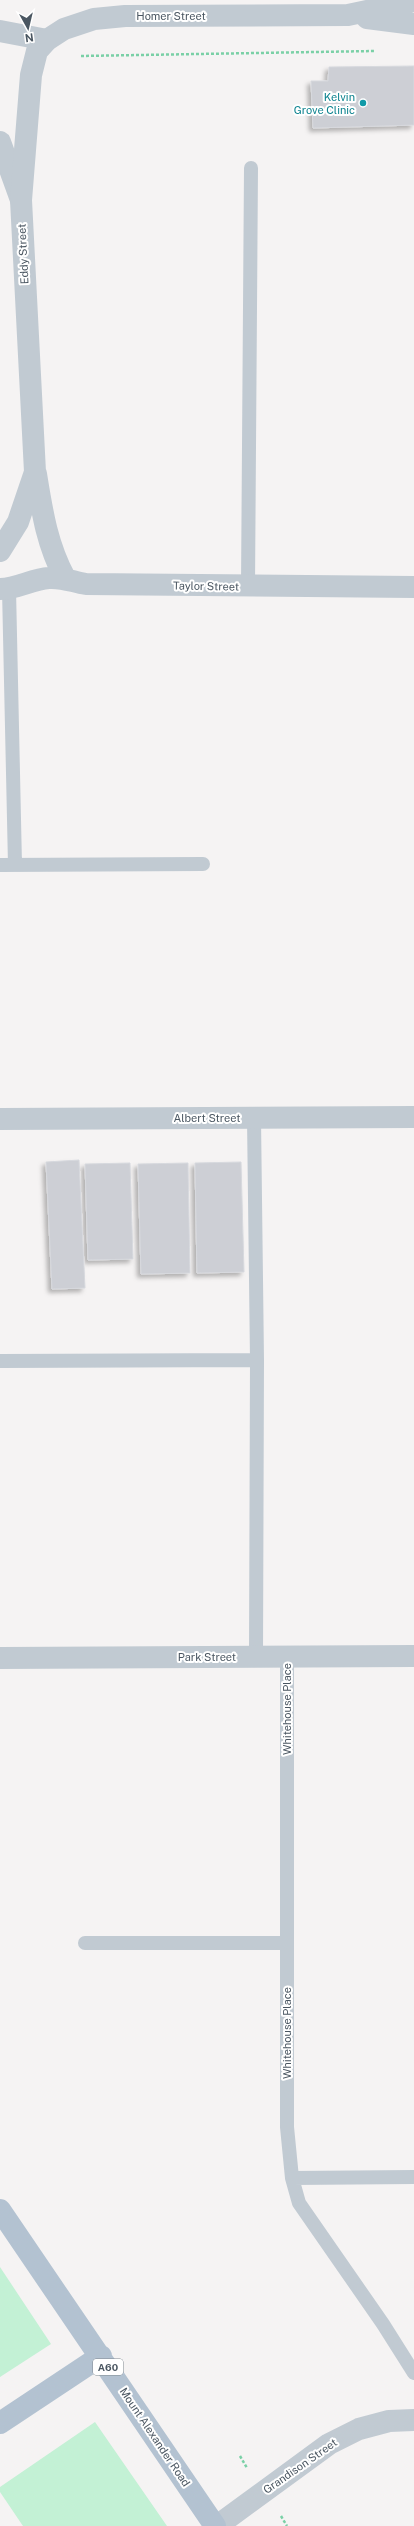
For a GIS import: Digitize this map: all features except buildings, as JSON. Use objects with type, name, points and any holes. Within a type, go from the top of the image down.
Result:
[{"type":"main road","name":"Mount Alexander Road","points":[[0,2210],[216,2526]]},
{"type":"main road","points":[[0,2423],[100,2356]]},
{"type":"street","name":"Homer Street","points":[[348,15],[414,1]]},
{"type":"street","name":"Homer Street","points":[[47,40],[71,27],[94,20],[125,16],[348,15],[414,24]]},
{"type":"street","points":[[0,31],[47,40]]},
{"type":"street","name":"Eddy Street","points":[[47,40],[37,52],[31,75],[21,200],[35,472],[47,539],[53,556],[65,578]]},
{"type":"street","points":[[0,142],[21,200]]},
{"type":"street","name":"Eddy Street","points":[[0,551],[18,522],[35,472]]},
{"type":"street","name":"Taylor Street","points":[[5,589],[48,578],[65,578],[86,584],[414,587]]},
{"type":"street","name":"Albert Street","points":[[0,1119],[414,1117]]},
{"type":"street","name":"Park Street","points":[[0,1658],[414,1656]]},
{"type":"street","name":"Grandison Street","points":[[216,2526],[330,2444],[359,2429],[389,2421],[414,2420]]},
{"type":"lane","points":[[248,586],[251,168]]},
{"type":"lane","points":[[5,589],[15,865]]},
{"type":"lane","points":[[0,865],[203,864]]},
{"type":"lane","points":[[254,1118],[258,1360],[256,1657]]},
{"type":"lane","points":[[0,1362],[258,1360]]},
{"type":"lane","name":"Whitehouse Place","points":[[287,1656],[287,2127],[292,2178],[299,2203],[383,2324],[414,2373]]},
{"type":"lane","points":[[85,1943],[287,1943]]},
{"type":"lane","points":[[292,2178],[414,2178]]},
{"type":"path","points":[[77,56],[375,51]]},
{"type":"green space","points":[[0,2267],[51,2344],[0,2377]]},
{"type":"green space","points":[[95,2422],[167,2526],[23,2526],[0,2492],[0,2487]]},
{"type":"place","name":"Kelvin Grove Clinic","points":[[363,103]]}]
